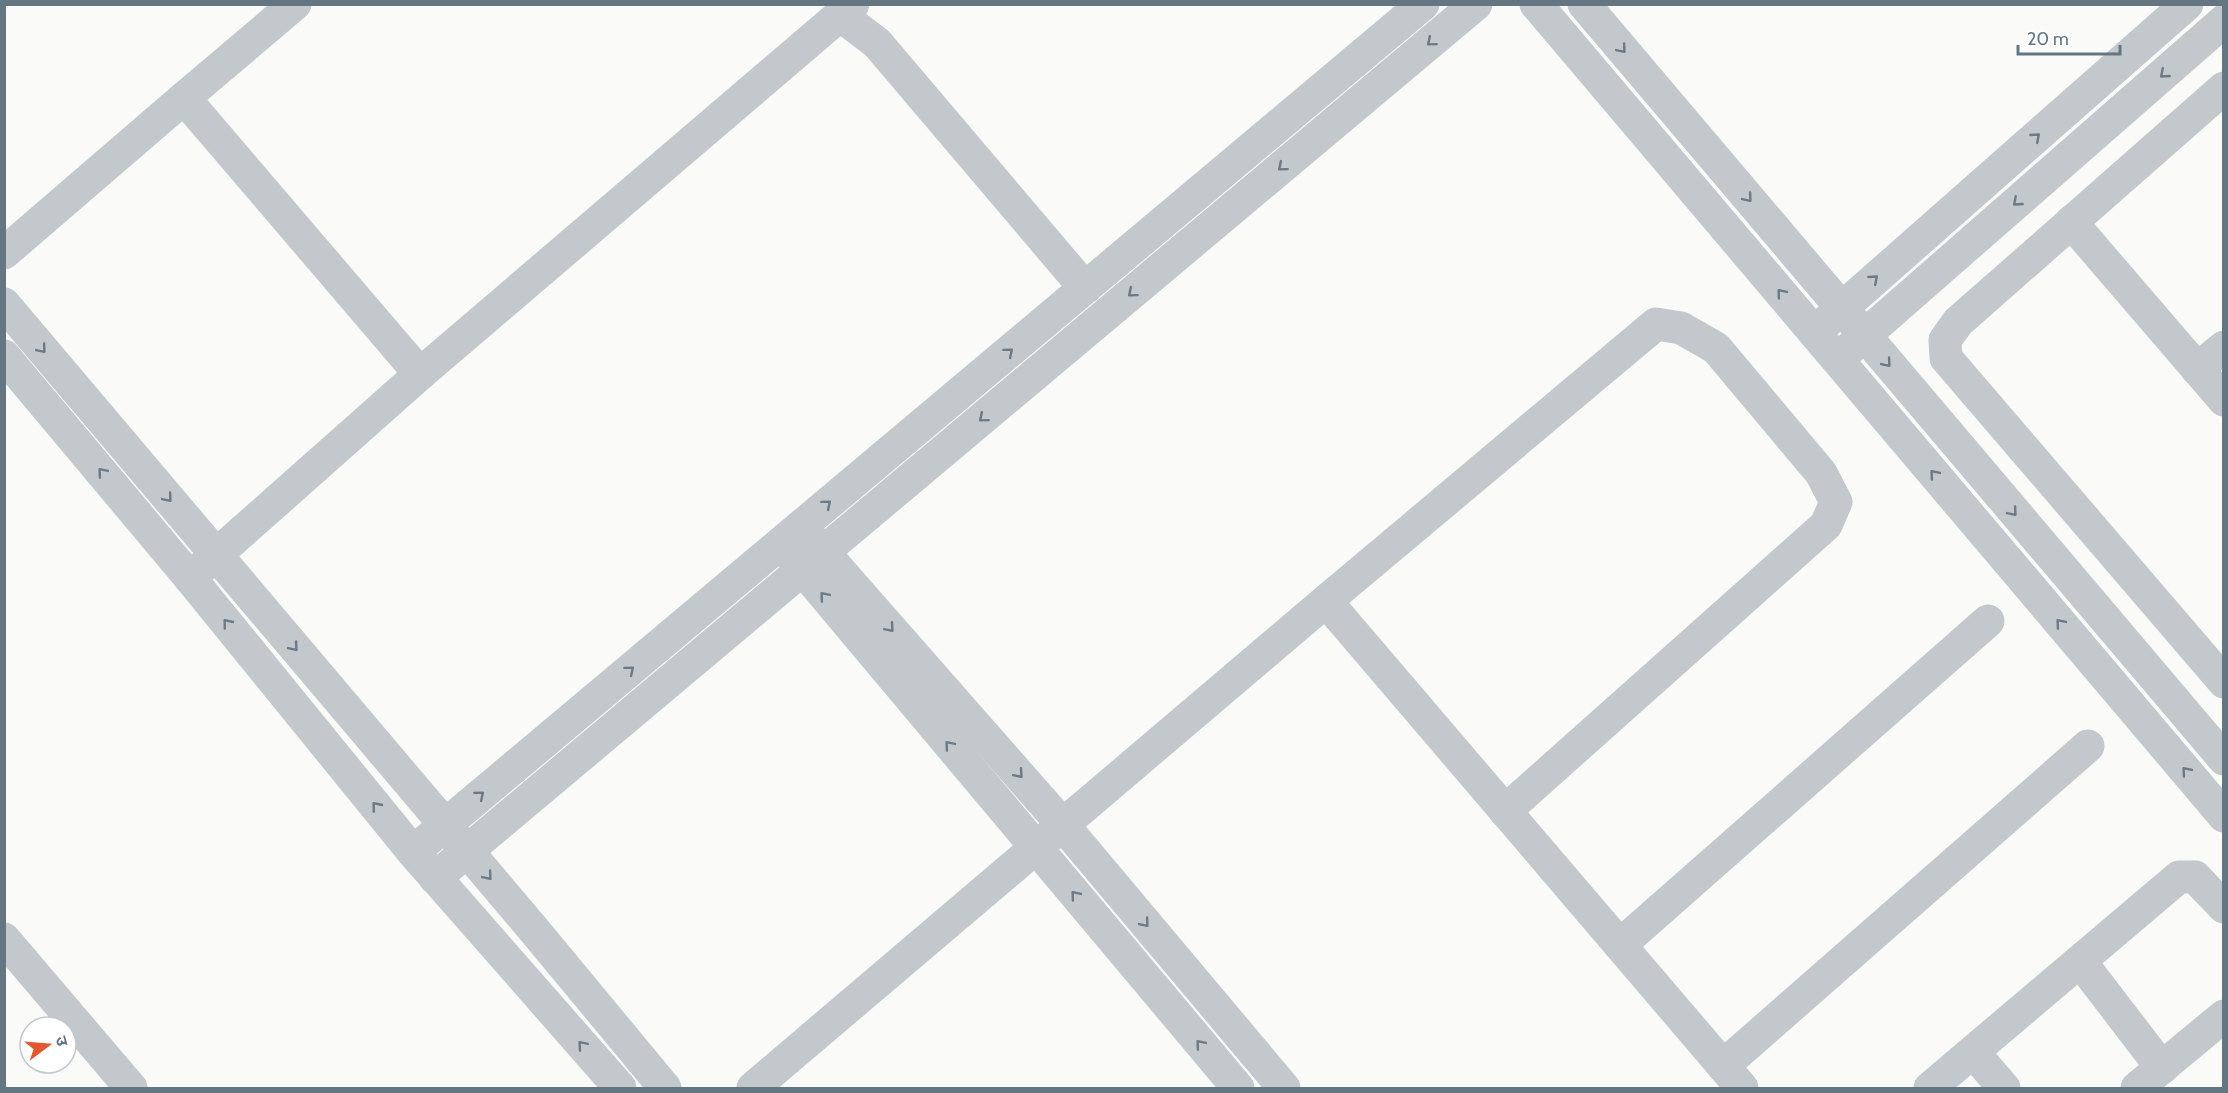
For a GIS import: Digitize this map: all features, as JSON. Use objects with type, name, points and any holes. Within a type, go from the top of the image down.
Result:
[{"type":"street","points":[[4,253],[295,4]]},
{"type":"street","points":[[413,852],[1423,4]]},
{"type":"street","points":[[435,878],[1476,4]]},
{"type":"street","points":[[1536,4],[2223,816]]},
{"type":"street","points":[[1584,4],[2223,759]]},
{"type":"street","points":[[1814,332],[2187,4]]},
{"type":"street","points":[[190,578],[420,374],[846,10],[877,43],[1085,288]]},
{"type":"street","points":[[1837,359],[2223,21]]},
{"type":"street","points":[[2223,88],[1958,322],[1945,340],[1946,358],[2223,682]]},
{"type":"street","points":[[184,98],[420,374]]},
{"type":"street","points":[[2071,222],[2223,400]]},
{"type":"street","points":[[4,304],[467,851],[665,1089]]},
{"type":"street","points":[[753,1089],[1326,601],[1656,324],[1681,328],[1716,348],[1821,473],[1836,502],[1826,525],[1505,811]]},
{"type":"street","points":[[2197,369],[2223,347]]},
{"type":"street","points":[[4,356],[190,578],[413,852],[620,1089]]},
{"type":"street","points":[[791,535],[1036,849],[1230,1086],[1259,1059]]},
{"type":"street","points":[[813,561],[1063,825],[1284,1089]]},
{"type":"street","points":[[1326,601],[1732,1077],[2088,746]]},
{"type":"street","points":[[1620,945],[1988,621]]},
{"type":"street","points":[[1930,1089],[2179,877],[2195,877],[2223,907]]},
{"type":"street","points":[[4,939],[129,1088]]},
{"type":"street","points":[[2080,961],[2162,1068]]},
{"type":"street","points":[[2137,1089],[2223,1016]]},
{"type":"street","points":[[1973,1052],[2004,1089]]}]
